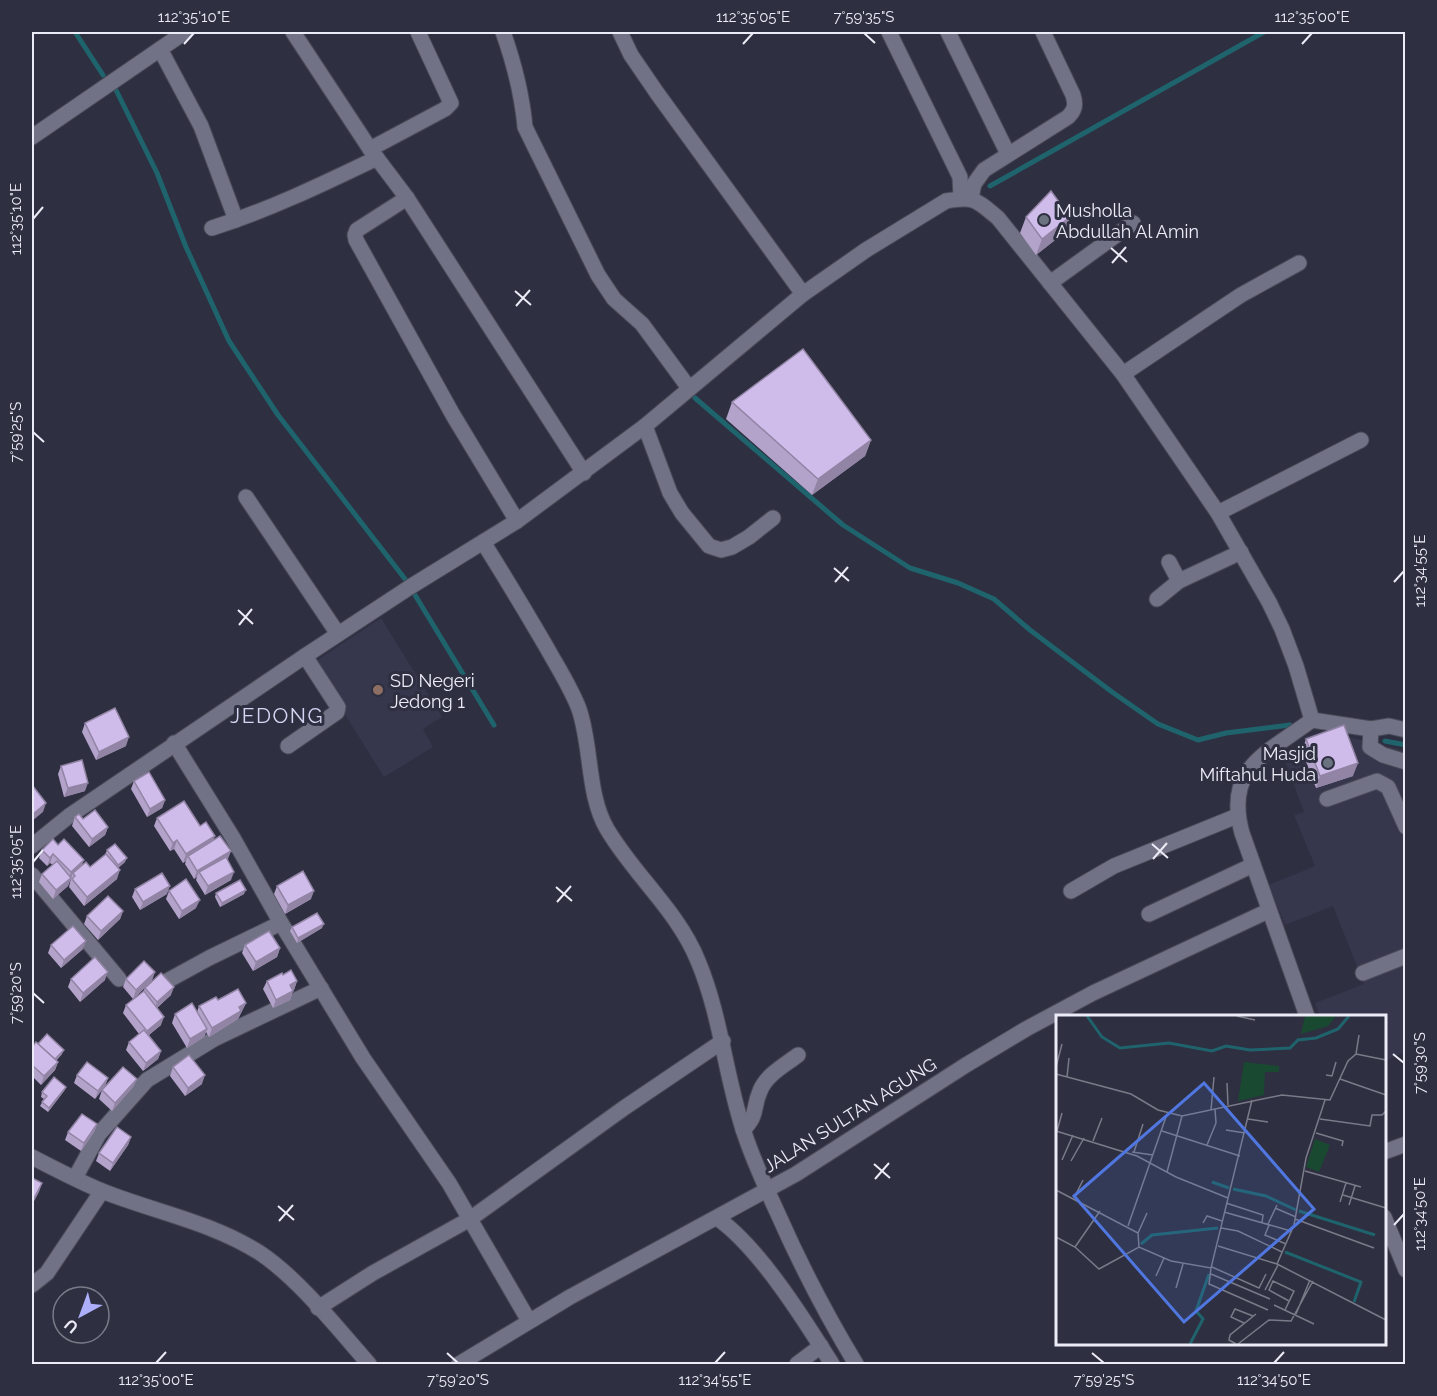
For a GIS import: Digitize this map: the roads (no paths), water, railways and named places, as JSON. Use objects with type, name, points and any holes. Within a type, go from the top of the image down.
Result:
[{"type":"street","points":[[32,137],[166,40],[185,32]]},
{"type":"street","points":[[293,32],[374,154],[407,198],[584,473]]},
{"type":"street","points":[[212,228],[307,191],[374,154],[445,109],[451,103],[418,32]]},
{"type":"street","points":[[503,32],[513,58],[525,127],[598,275],[614,299],[642,324],[689,388]]},
{"type":"street","points":[[620,32],[631,55],[657,93],[803,294]]},
{"type":"street","points":[[889,32],[960,177],[966,198]]},
{"type":"street","points":[[948,32],[1008,154]]},
{"type":"street","points":[[966,198],[984,170],[1074,111],[1073,95],[1043,32]]},
{"type":"street","points":[[166,40],[236,220]]},
{"type":"street","points":[[407,198],[357,230],[356,240],[453,415],[517,521]]},
{"type":"street","points":[[32,846],[69,816],[174,743],[338,634],[517,521],[645,426],[803,294],[866,250],[946,201],[966,198],[979,202],[998,218],[1123,374],[1218,513],[1282,629],[1312,720]]},
{"type":"street","points":[[1050,283],[1133,224]]},
{"type":"street","points":[[1123,374],[1241,295],[1299,262]]},
{"type":"street","points":[[645,426],[670,493],[682,513],[709,546],[721,550],[732,547],[773,518]]},
{"type":"street","points":[[1218,513],[1361,440]]},
{"type":"street","points":[[246,497],[338,634]]},
{"type":"street","points":[[483,542],[522,604],[578,708],[599,812],[607,830],[667,910],[697,958],[708,987],[723,1041],[743,1130],[767,1190],[820,1303],[856,1365]]},
{"type":"street","points":[[1157,598],[1179,581],[1241,552]]},
{"type":"street","points":[[1169,562],[1179,581]]},
{"type":"street","points":[[288,746],[337,712],[338,706],[305,656]]},
{"type":"street","points":[[1306,1015],[1268,911],[1237,816],[1236,800],[1242,781],[1254,762],[1312,720],[1371,729],[1389,726],[1406,730]]},
{"type":"street","points":[[1371,729],[1370,747],[1383,755],[1406,762]]},
{"type":"street","points":[[174,743],[384,1091],[431,1156],[529,1321]]},
{"type":"street","points":[[1327,799],[1377,782],[1383,783],[1388,787],[1406,827]]},
{"type":"street","points":[[1071,891],[1114,866],[1237,816]]},
{"type":"street","points":[[1149,914],[1253,865]]},
{"type":"street","points":[[32,875],[119,979]]},
{"type":"street","name":"JALAN SULTAN AGUNG","points":[[459,1365],[529,1321],[633,1262],[796,1174],[1026,1029],[1103,987],[1268,911]]},
{"type":"street","points":[[167,981],[208,958],[281,923]]},
{"type":"street","points":[[1363,973],[1406,956]]},
{"type":"street","points":[[75,1178],[99,1134],[147,1080],[214,1039],[321,988]]},
{"type":"street","points":[[318,1308],[373,1273],[470,1219],[624,1108],[723,1041]]},
{"type":"street","points":[[743,1130],[754,1117],[760,1089],[769,1078],[798,1055]]},
{"type":"street","points":[[1386,1151],[1406,1144]]},
{"type":"street","points":[[32,1157],[102,1191],[195,1222],[233,1238],[261,1254],[285,1274],[369,1365]]},
{"type":"street","points":[[32,1285],[46,1273],[102,1191]]},
{"type":"street","points":[[717,1218],[726,1224],[753,1252],[777,1283],[832,1365]]},
{"type":"street","points":[[1386,1222],[1406,1270]]},
{"type":"street","points":[[796,1365],[821,1346]]},
{"type":"waterway","points":[[75,32],[103,75]]},
{"type":"waterway","points":[[990,186],[1264,32]]},
{"type":"waterway","points":[[116,90],[157,173],[186,247],[229,341],[278,415],[405,579]]},
{"type":"waterway","points":[[695,398],[843,525],[910,568],[958,583],[994,599],[1030,630],[1158,724],[1198,740],[1226,733],[1290,725]]},
{"type":"waterway","points":[[415,595],[494,725]]},
{"type":"waterway","points":[[1385,741],[1406,745]]},
{"type":"place","name":"Musholla Abdullah Al Amin","points":[[1044,220]]},
{"type":"place","name":"SD Negeri Jedong 1","points":[[378,690]]},
{"type":"place","name":"Masjid Miftahul Huda","points":[[1328,763]]},
{"type":"district","name":"JEDONG","points":[[277,715]]}]
